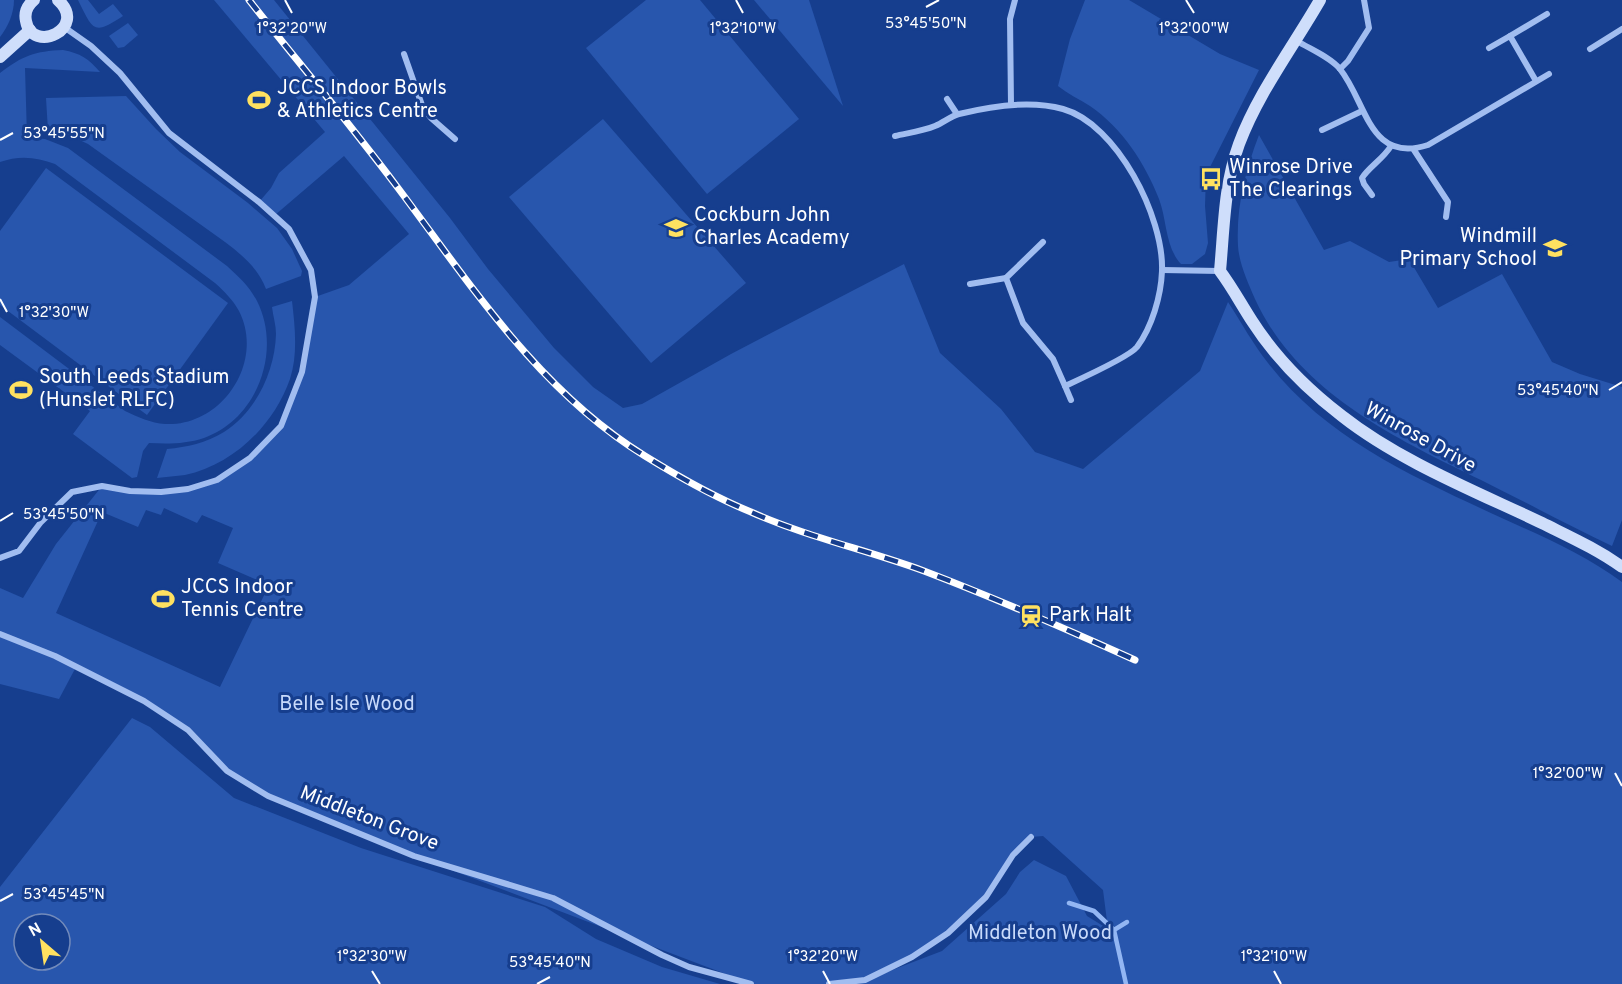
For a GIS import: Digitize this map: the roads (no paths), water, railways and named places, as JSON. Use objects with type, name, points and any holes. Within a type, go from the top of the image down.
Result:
[{"type":"street","points":[[34,0],[28,6],[25,15],[30,30],[47,37],[55,35],[64,27],[66,15],[58,0]]},
{"type":"street","points":[[1011,105],[1010,19],[1015,0]]},
{"type":"street","points":[[1162,270],[1220,271],[1226,192],[1239,143],[1254,111],[1320,0]]},
{"type":"street","points":[[1340,69],[1348,61],[1369,28],[1364,0]]},
{"type":"street","points":[[1489,48],[1547,14]]},
{"type":"street","points":[[0,558],[19,551],[41,522],[72,492],[102,486],[150,492],[188,489],[217,480],[250,458],[281,426],[303,372],[315,297],[311,270],[289,229],[259,202],[169,133],[120,73],[91,46],[64,27]]},
{"type":"street","points":[[1590,49],[1622,29]]},
{"type":"street","points":[[0,57],[30,30]]},
{"type":"street","points":[[1509,36],[1536,81]]},
{"type":"street","points":[[1297,41],[1340,69],[1375,131],[1391,147],[1414,150],[1428,145],[1549,74]]},
{"type":"street","points":[[404,54],[423,108],[455,139]]},
{"type":"street","points":[[947,99],[957,114]]},
{"type":"street","points":[[896,136],[935,126],[957,114],[1011,105],[1036,105],[1064,109],[1084,120],[1108,139],[1129,166],[1145,196],[1156,227],[1162,270],[1154,314],[1136,349],[1065,386]]},
{"type":"street","points":[[1323,130],[1362,111]]},
{"type":"street","points":[[1372,195],[1362,178],[1391,147]]},
{"type":"street","points":[[1414,150],[1448,202],[1446,218]]},
{"type":"street","points":[[970,284],[1005,278],[1043,242]]},
{"type":"street","name":"Winrose Drive","points":[[1220,271],[1235,290],[1252,321],[1279,357],[1342,417],[1376,440],[1430,469],[1588,545],[1622,567]]},
{"type":"street","points":[[1005,278],[1023,323],[1053,359],[1071,400]]},
{"type":"street","name":"Middleton Grove","points":[[0,634],[55,656],[144,701],[188,730],[227,771],[268,796],[414,856],[553,898],[689,967],[751,984]]},
{"type":"street","points":[[829,984],[865,980],[912,957],[948,933],[986,897],[1013,855],[1031,837]]},
{"type":"waterway","points":[[1069,903],[1094,911],[1114,930],[1126,984]]},
{"type":"waterway","points":[[1114,930],[1127,922]]},
{"type":"railway","points":[[249,0],[362,140],[509,334],[572,400],[607,430],[671,472],[737,506],[794,529],[924,571],[1135,660]]},
{"type":"place","name":"JCCS Indoor Bowls & Athletics Centre","points":[[259,100]]},
{"type":"place","name":"Winrose Drive The Clearings","points":[[1211,179]]},
{"type":"place","name":"Cockburn John Charles Academy","points":[[676,228]]},
{"type":"place","name":"Windmill Primary School","points":[[1555,248]]},
{"type":"place","name":"South Leeds Stadium (Hunslet RLFC)","points":[[21,390]]},
{"type":"place","name":"JCCS Indoor Tennis Centre","points":[[163,599]]},
{"type":"place","name":"Park Halt","points":[[1031,616]]},
{"type":"park label","name":"Belle Isle Wood","points":[[347,705]]},
{"type":"park label","name":"Middleton Wood","points":[[1040,934]]}]
